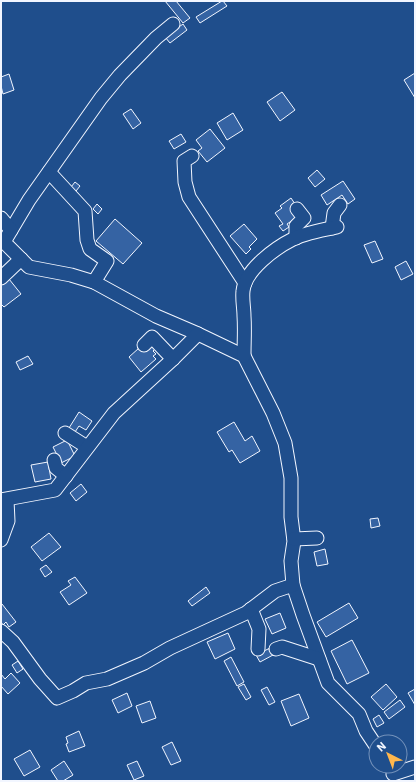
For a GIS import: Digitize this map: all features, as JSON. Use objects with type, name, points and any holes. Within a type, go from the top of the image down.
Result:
[{"type":"street","points":[[173,24],[156,38],[120,75],[101,98],[30,200],[3,243],[29,268],[71,275],[94,282],[156,316],[244,356]]},
{"type":"street","points":[[192,156],[184,161],[185,182],[189,197],[225,249],[245,283]]},
{"type":"street","points":[[49,172],[85,211],[87,240],[90,248],[107,261],[94,282]]},
{"type":"street","points":[[340,205],[334,213],[334,227],[296,238],[275,250],[260,263],[247,278],[243,291],[244,356],[273,413],[285,443],[292,478],[291,517],[294,539],[291,561],[293,585],[328,683],[359,714],[368,734]]},
{"type":"street","points":[[296,238],[296,226],[304,218],[297,209]]},
{"type":"street","points":[[1,218],[12,230]]},
{"type":"street","points":[[1,278],[21,259]]},
{"type":"street","points":[[1,540],[8,522],[4,500],[55,490],[114,413],[198,334]]},
{"type":"street","points":[[144,345],[152,337],[173,359]]},
{"type":"street","points":[[65,433],[87,447]]},
{"type":"street","points":[[54,460],[56,468],[66,476]]},
{"type":"street","points":[[294,539],[317,538]]},
{"type":"street","points":[[1,631],[13,642],[40,680],[57,698],[86,683],[107,679],[144,662],[170,648],[246,613],[275,591],[293,585]]},
{"type":"street","points":[[251,609],[259,629],[258,649]]},
{"type":"street","points":[[279,645],[319,659]]},
{"type":"building","points":[[165,1],[176,1],[190,18],[183,23]]},
{"type":"building","points":[[222,1],[227,6],[200,23],[196,17]]},
{"type":"building","points":[[183,24],[187,30],[170,43],[165,37]]},
{"type":"building","points":[[415,73],[415,98],[404,80]]},
{"type":"building","points":[[9,74],[14,90],[3,94],[1,77]]},
{"type":"building","points":[[282,92],[295,110],[280,121],[267,102]]},
{"type":"building","points":[[131,109],[141,123],[133,129],[123,114]]},
{"type":"building","points":[[233,113],[243,130],[227,140],[217,123]]},
{"type":"building","points":[[210,129],[225,148],[207,162],[198,151],[202,148],[196,140]]},
{"type":"building","points":[[181,134],[186,142],[174,149],[169,141]]},
{"type":"building","points":[[317,170],[325,179],[315,187],[308,178]]},
{"type":"building","points":[[343,181],[355,199],[348,204],[342,195],[327,205],[321,195]]},
{"type":"building","points":[[75,182],[80,186],[76,191],[71,187]]},
{"type":"building","points":[[291,198],[295,204],[299,216],[287,224],[289,227],[283,231],[279,226],[283,224],[275,213],[282,208],[280,206]]},
{"type":"building","points":[[97,204],[102,209],[98,214],[93,209]]},
{"type":"building","points":[[115,219],[142,243],[123,264],[96,241]]},
{"type":"building","points":[[244,224],[257,239],[249,247],[251,249],[246,254],[230,236]]},
{"type":"building","points":[[375,241],[383,259],[372,263],[364,245]]},
{"type":"building","points":[[406,261],[413,274],[401,280],[395,267]]},
{"type":"building","points":[[9,279],[21,294],[4,307],[1,304],[1,285]]},
{"type":"building","points":[[150,343],[155,349],[153,351],[156,354],[153,356],[156,359],[141,372],[129,357],[139,348]]},
{"type":"building","points":[[28,356],[33,364],[20,370],[16,362]]},
{"type":"building","points":[[79,412],[92,421],[86,430],[79,426],[75,432],[69,428]]},
{"type":"building","points":[[234,422],[245,441],[252,436],[260,451],[240,463],[232,450],[229,452],[217,432]]},
{"type":"building","points":[[67,440],[75,456],[61,463],[53,447]]},
{"type":"building","points":[[48,462],[51,479],[35,482],[31,465]]},
{"type":"building","points":[[81,484],[87,492],[76,501],[70,493]]},
{"type":"building","points":[[378,518],[380,526],[371,528],[370,519]]},
{"type":"building","points":[[49,533],[61,547],[42,561],[31,547]]},
{"type":"building","points":[[325,549],[328,564],[317,566],[314,552]]},
{"type":"building","points":[[46,565],[52,572],[45,577],[40,569]]},
{"type":"building","points":[[75,577],[87,593],[69,605],[60,592],[71,585],[68,581]]},
{"type":"building","points":[[206,587],[210,593],[192,606],[188,601]]},
{"type":"building","points":[[349,603],[358,618],[326,637],[317,622]]},
{"type":"building","points":[[2,604],[16,622],[9,627],[6,622],[3,625],[1,622]]},
{"type":"building","points":[[280,613],[286,628],[272,634],[265,619]]},
{"type":"building","points":[[228,633],[235,649],[215,659],[207,642]]},
{"type":"building","points":[[352,640],[369,673],[347,684],[331,651]]},
{"type":"building","points":[[270,648],[273,655],[260,662],[256,655]]},
{"type":"building","points":[[231,657],[244,682],[237,686],[224,661]]},
{"type":"building","points":[[18,661],[23,669],[17,673],[12,665]]},
{"type":"building","points":[[11,673],[20,683],[8,694],[1,686],[1,674],[5,679]]},
{"type":"building","points":[[244,684],[251,697],[246,700],[238,687]]},
{"type":"building","points":[[386,684],[397,697],[383,710],[371,697]]},
{"type":"building","points":[[267,687],[275,702],[269,705],[261,690]]},
{"type":"building","points":[[415,689],[415,705],[408,693]]},
{"type":"building","points":[[127,693],[132,706],[118,713],[112,700]]},
{"type":"building","points":[[299,694],[309,718],[291,726],[281,701]]},
{"type":"building","points":[[400,700],[405,707],[389,719],[384,712]]},
{"type":"building","points":[[150,701],[156,718],[142,723],[136,706]]},
{"type":"building","points":[[379,715],[384,723],[377,727],[373,719]]},
{"type":"building","points":[[79,731],[85,746],[69,752],[66,744],[68,743],[66,737]]},
{"type":"building","points":[[172,742],[181,761],[171,765],[162,747]]},
{"type":"building","points":[[30,750],[40,767],[24,776],[14,759]]},
{"type":"building","points":[[64,761],[73,775],[63,781],[58,781],[51,770]]},
{"type":"building","points":[[137,761],[144,776],[134,780],[127,765]]}]
